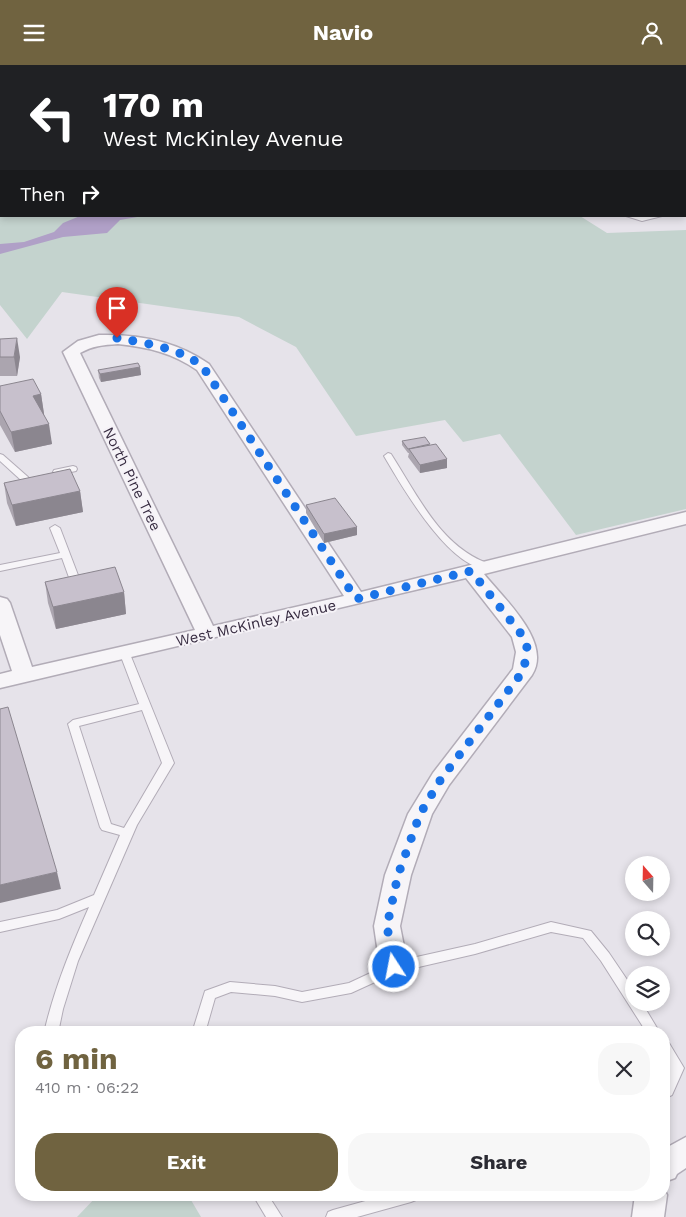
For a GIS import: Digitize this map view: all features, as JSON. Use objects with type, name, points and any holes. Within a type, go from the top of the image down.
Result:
[{"type":"street","name":"North Pine Tree","points":[[207,634],[71,352],[77,347],[99,340],[117,338],[140,342],[193,359],[203,367],[356,599]]},
{"type":"street","name":"West McKinley Avenue","points":[[0,681],[125,654],[356,599],[481,569],[580,542],[681,525]]},
{"type":"street","points":[[394,967],[387,926],[398,875],[420,814],[441,779],[520,676],[527,659],[527,646],[522,635],[481,569]]},
{"type":"street","points":[[0,603],[24,676]]},
{"type":"street","points":[[670,1161],[686,1151]]},
{"type":"street","points":[[648,1217],[650,1201]]},
{"type":"lane","points":[[633,217],[642,219],[653,217]]},
{"type":"lane","points":[[388,456],[403,481],[441,533],[462,555],[475,562],[481,569]]},
{"type":"lane","points":[[0,457],[25,479]]},
{"type":"lane","points":[[44,475],[74,469]]},
{"type":"lane","points":[[15,481],[34,477]]},
{"type":"lane","points":[[54,528],[76,583]]},
{"type":"lane","points":[[0,568],[65,555]]},
{"type":"lane","points":[[52,1026],[56,1009],[72,961],[127,833],[168,763],[125,654]]},
{"type":"lane","points":[[127,833],[106,827],[73,724],[146,706]]},
{"type":"lane","points":[[0,927],[59,914],[100,898]]},
{"type":"lane","points":[[200,1026],[210,995],[230,987],[275,991],[302,997],[351,989],[394,967],[475,949],[551,927],[587,934],[625,988]]},
{"type":"lane","points":[[640,1011],[649,1026]]},
{"type":"lane","points":[[670,1057],[677,1068],[670,1086]]},
{"type":"lane","points":[[264,1201],[275,1217]]},
{"type":"lane","points":[[333,1217],[390,1201]]},
{"type":"shaded area","points":[[0,217],[582,217],[607,233],[686,230],[686,509],[576,535],[500,434],[463,442],[445,420],[356,436],[296,347],[239,317],[62,292],[27,339],[0,305]]},
{"type":"shaded area","points":[[78,217],[137,217],[120,220],[107,233],[63,237],[0,254],[0,244],[24,242],[54,232],[63,223]]},
{"type":"shaded area","points":[[92,1201],[192,1201],[201,1217],[77,1217]]},
{"type":"building","points":[[17,338],[14,357],[0,357],[0,339]]},
{"type":"building","points":[[138,363],[140,367],[100,374],[98,370]]},
{"type":"building","points":[[33,379],[41,394],[33,396],[49,424],[11,432],[0,411],[0,386]]},
{"type":"building","points":[[425,437],[430,444],[408,449],[402,441]]},
{"type":"building","points":[[436,444],[447,459],[420,465],[409,449]]},
{"type":"building","points":[[70,469],[80,491],[12,505],[4,483]]},
{"type":"building","points":[[335,498],[357,527],[324,534],[306,505]]},
{"type":"building","points":[[115,567],[124,592],[53,607],[45,582]]},
{"type":"building","points":[[8,707],[57,872],[0,885],[0,709]]},
{"type":"route","points":[[117,338],[171,351],[193,359],[203,367],[356,599],[471,571],[522,635],[527,646],[527,659],[524,670],[441,779],[420,814],[398,875],[387,926],[394,967]]}]
